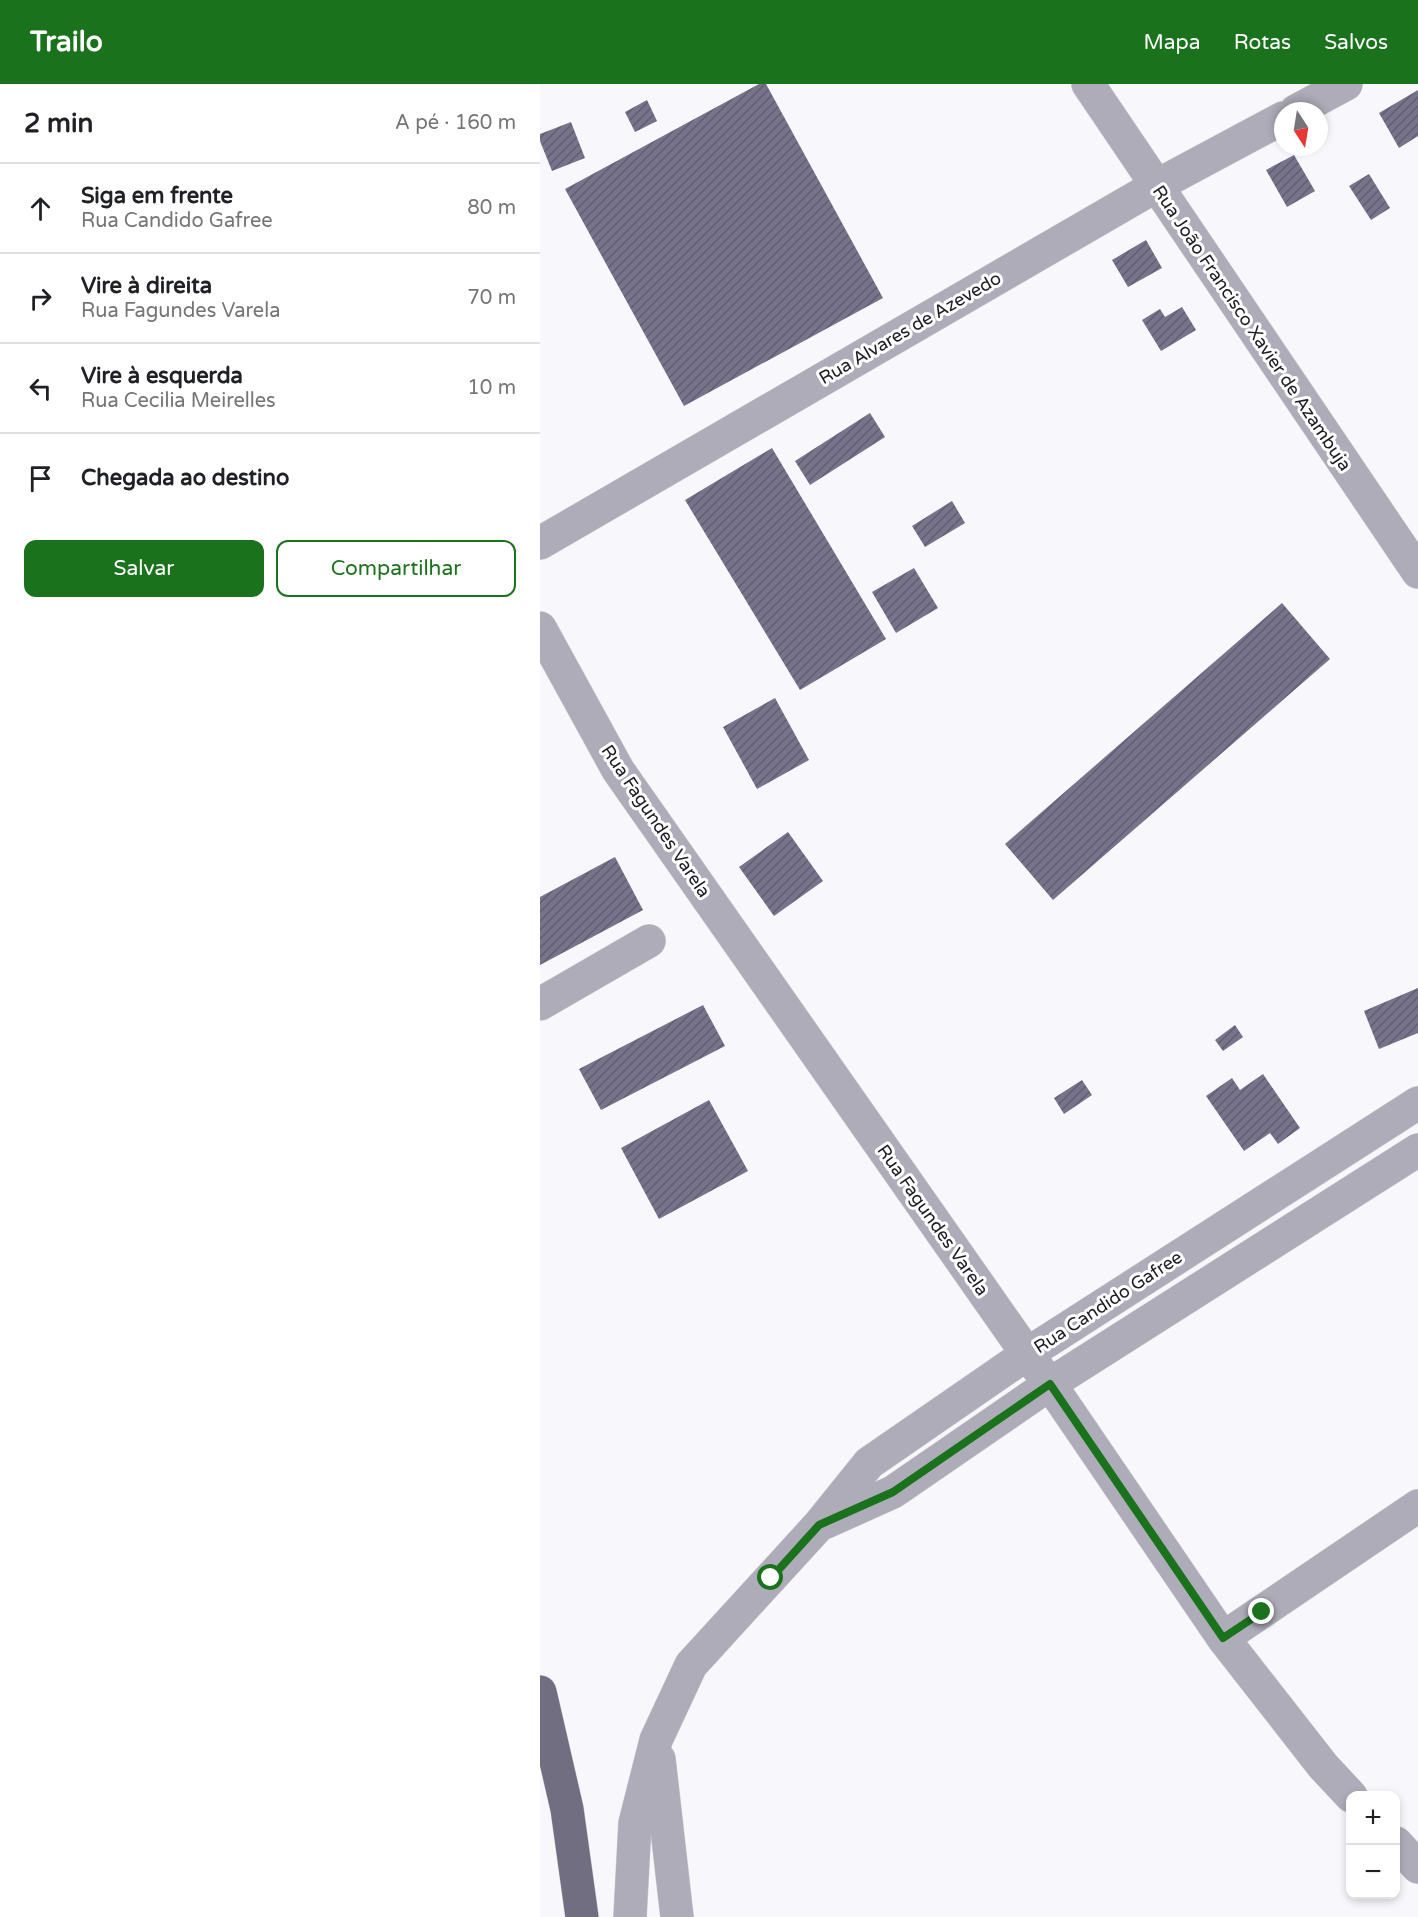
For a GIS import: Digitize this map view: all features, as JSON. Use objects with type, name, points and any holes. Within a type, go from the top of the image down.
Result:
[{"type":"main road","points":[[540,1692],[567,1809],[582,1917]]},
{"type":"street","name":"Rua João Francisco Xavier de Azambuja","points":[[1088,84],[1418,572]]},
{"type":"street","points":[[1313,102],[1346,84]]},
{"type":"street","name":"Rua Alvares de Azevedo","points":[[540,543],[1156,186],[1274,123]]},
{"type":"street","name":"Rua Fagundes Varela","points":[[540,628],[618,770],[1050,1384],[1223,1638],[1323,1766],[1346,1791]]},
{"type":"street","points":[[540,1004],[649,941]]},
{"type":"street","name":"Rua Candido Gafree","points":[[630,1917],[635,1823],[656,1740],[691,1665],[819,1525],[869,1463],[1027,1354],[1418,1103]]},
{"type":"street","name":"Rua Candido Gafree","points":[[819,1525],[893,1492],[1050,1384],[1418,1150]]},
{"type":"street","points":[[1223,1638],[1418,1506]]},
{"type":"street","points":[[656,1740],[677,1917]]},
{"type":"street","points":[[1397,1845],[1418,1867]]},
{"type":"building","points":[[759,84],[766,84],[883,298],[684,406],[565,189]]},
{"type":"building","points":[[1418,90],[1418,136],[1399,148],[1379,113]]},
{"type":"building","points":[[647,100],[657,121],[635,132],[625,112]]},
{"type":"building","points":[[571,122],[585,158],[552,171],[540,141],[540,134]]},
{"type":"building","points":[[1295,156],[1315,191],[1287,207],[1266,170]]},
{"type":"building","points":[[1369,174],[1390,208],[1371,220],[1349,186]]},
{"type":"building","points":[[1146,240],[1162,268],[1128,287],[1112,260]]},
{"type":"building","points":[[1182,307],[1196,330],[1161,351],[1142,320],[1160,309],[1165,317]]},
{"type":"building","points":[[870,413],[885,437],[810,485],[795,461]]},
{"type":"building","points":[[772,448],[886,639],[800,690],[685,500]]},
{"type":"building","points":[[952,501],[965,523],[925,547],[912,526]]},
{"type":"building","points":[[914,568],[938,608],[896,633],[872,592]]},
{"type":"building","points":[[1282,603],[1330,659],[1053,900],[1005,844]]},
{"type":"building","points":[[775,698],[809,760],[757,789],[723,727]]},
{"type":"building","points":[[788,832],[823,881],[774,916],[739,867]]},
{"type":"building","points":[[615,857],[643,910],[540,965],[540,897]]},
{"type":"building","points":[[1418,988],[1418,1033],[1379,1049],[1364,1011]]},
{"type":"building","points":[[703,1005],[725,1046],[601,1110],[579,1069]]},
{"type":"building","points":[[1235,1025],[1243,1037],[1223,1051],[1215,1040]]},
{"type":"building","points":[[1263,1074],[1300,1128],[1278,1144],[1270,1133],[1244,1151],[1206,1096],[1232,1078],[1240,1090]]},
{"type":"building","points":[[1082,1080],[1092,1095],[1064,1114],[1054,1098]]},
{"type":"building","points":[[709,1100],[748,1171],[659,1219],[621,1148]]},
{"type":"route","points":[[771,1578],[819,1525],[893,1492],[1050,1384],[1223,1638],[1262,1612]]}]
